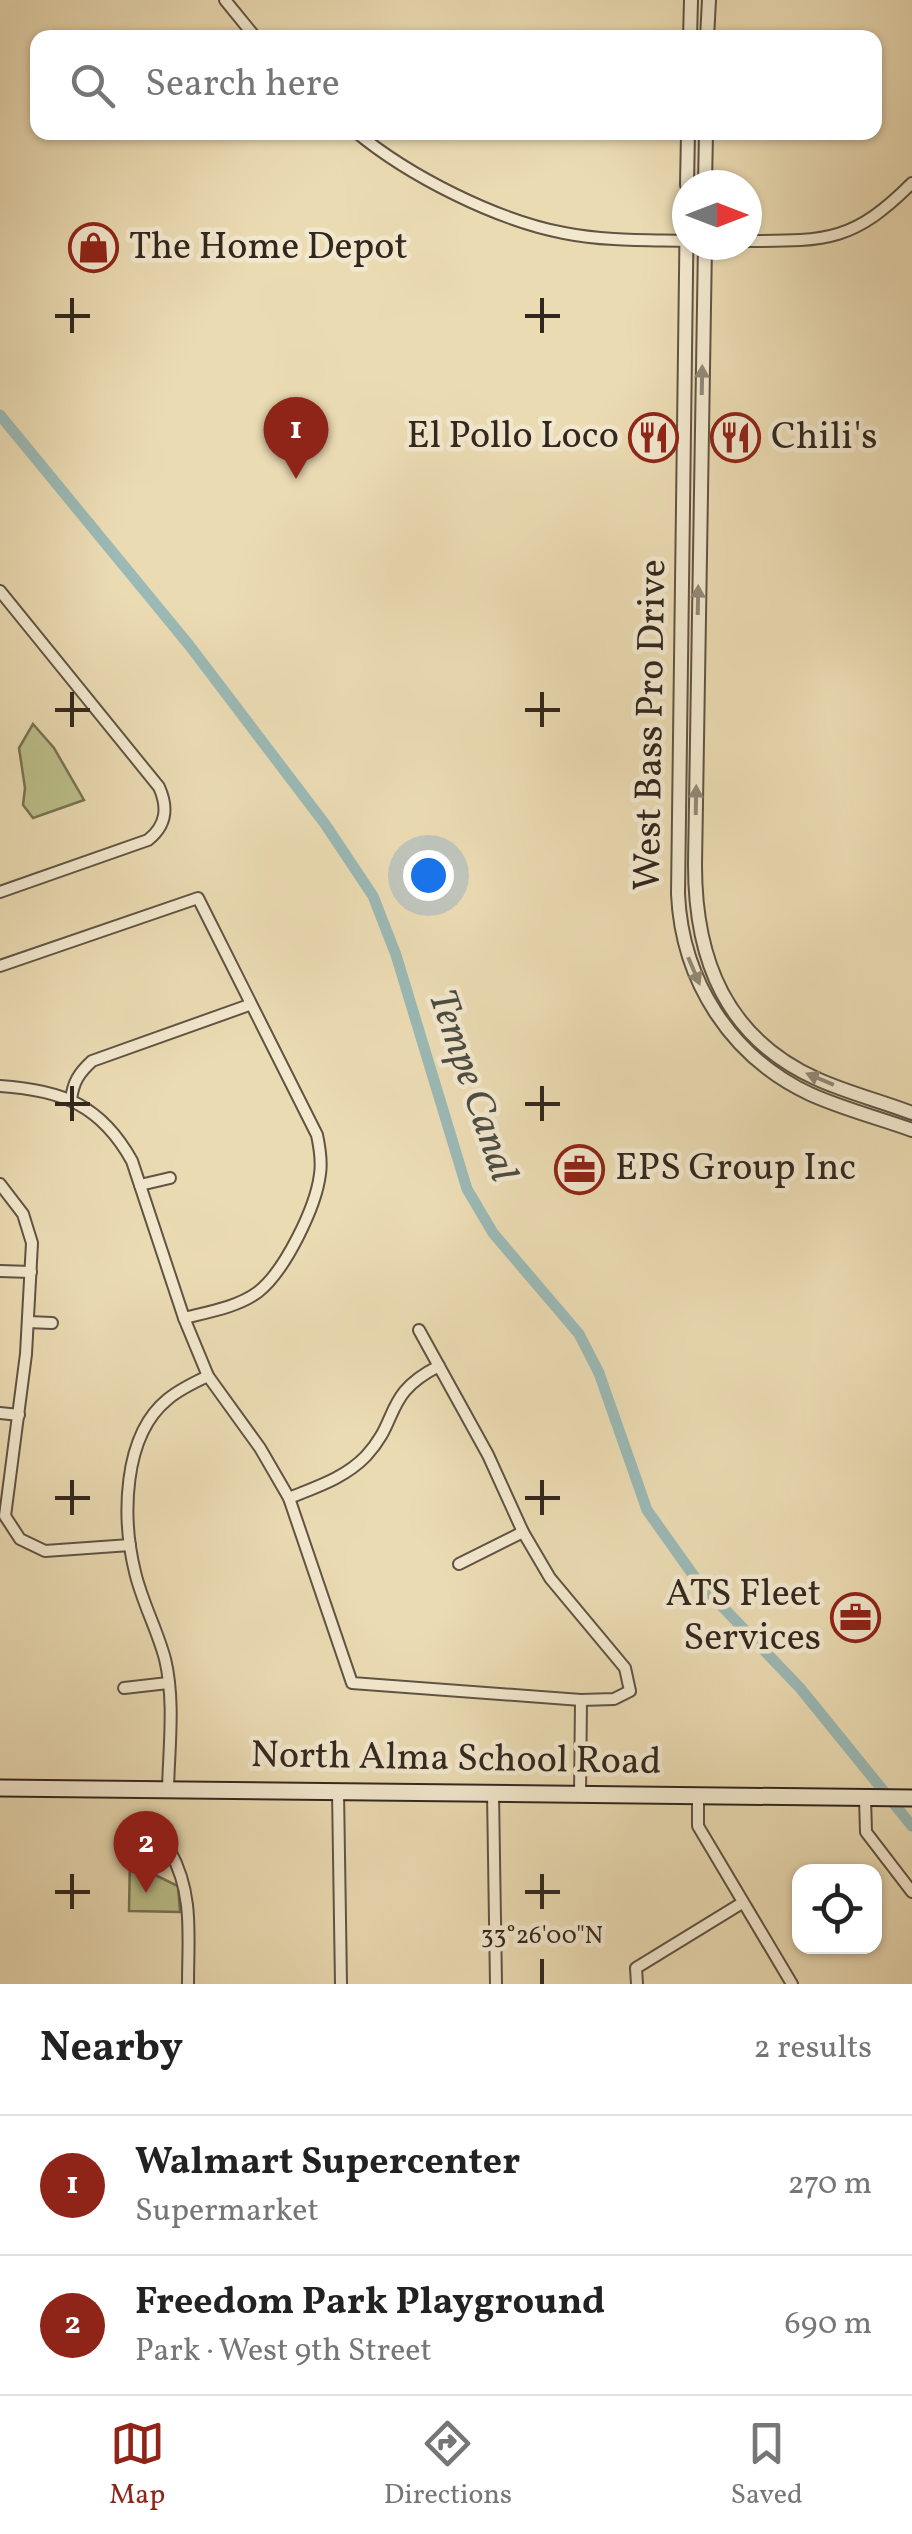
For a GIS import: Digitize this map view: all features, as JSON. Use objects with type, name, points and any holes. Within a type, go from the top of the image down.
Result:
[{"type":"main road","name":"North Alma School Road","points":[[0,1788],[912,1798]]},
{"type":"street","points":[[225,0],[249,30]]},
{"type":"street","points":[[690,30],[691,0]]},
{"type":"street","points":[[708,0],[708,30]]},
{"type":"street","points":[[367,140],[433,181],[524,222],[586,236],[672,240]]},
{"type":"street","points":[[687,170],[688,140]]},
{"type":"street","points":[[706,140],[706,170]]},
{"type":"street","points":[[762,241],[822,240],[840,235],[878,216],[912,183]]},
{"type":"street","name":"West Bass Pro Drive","points":[[686,260],[678,894],[687,954],[711,1008],[749,1054],[768,1069],[810,1094],[912,1130]]},
{"type":"street","name":"West Bass Pro Drive","points":[[704,260],[695,898],[701,940],[724,998],[764,1046],[821,1081],[912,1113]]},
{"type":"street","points":[[0,592],[159,787],[166,810],[159,832],[148,840],[0,892]]},
{"type":"street","points":[[0,966],[198,898],[317,1135],[322,1156],[320,1176],[307,1214],[272,1278],[258,1292],[240,1301],[184,1318]]},
{"type":"street","points":[[71,1100],[80,1072],[92,1061],[249,1005]]},
{"type":"street","points":[[0,1086],[50,1092],[71,1100],[110,1127],[132,1161],[184,1318],[208,1376],[260,1448],[289,1498],[352,1683],[581,1700],[614,1699],[630,1691],[625,1668],[550,1578],[523,1532],[488,1455],[420,1330]]},
{"type":"street","points":[[140,1185],[170,1178]]},
{"type":"street","points":[[0,1184],[14,1198],[30,1228],[28,1322],[5,1498],[7,1531],[45,1551],[130,1545]]},
{"type":"street","points":[[0,1272],[30,1272]]},
{"type":"street","points":[[28,1322],[52,1324]]},
{"type":"street","points":[[289,1498],[327,1483],[366,1456],[406,1388],[419,1376],[440,1366]]},
{"type":"street","points":[[168,1789],[168,1683],[130,1545],[132,1472],[137,1444],[167,1399],[208,1376]]},
{"type":"street","points":[[0,1414],[18,1415]]},
{"type":"street","points":[[459,1564],[523,1532]]},
{"type":"street","points":[[124,1688],[168,1683]]},
{"type":"street","points":[[580,1795],[581,1700]]},
{"type":"street","points":[[338,1791],[341,1984]]},
{"type":"street","points":[[493,1793],[496,1984]]},
{"type":"street","points":[[698,1796],[698,1826],[792,1984]]},
{"type":"street","points":[[862,1798],[866,1832],[912,1892]]},
{"type":"street","points":[[170,1851],[187,1891],[188,1984]]},
{"type":"street","points":[[637,1984],[636,1968],[742,1903]]},
{"type":"green space","points":[[33,724],[54,748],[84,800],[33,818],[23,805],[25,788],[19,748]]},
{"type":"green space","points":[[130,1857],[143,1857],[151,1873],[178,1886],[180,1912],[129,1911]]},
{"type":"waterway","name":"Tempe Canal","points":[[0,415],[189,645],[325,824],[373,896],[396,955],[467,1189],[493,1233],[579,1334],[599,1373],[647,1510],[696,1579],[800,1688],[912,1826]]},
{"type":"place","name":"The Home Depot","points":[[94,248]]},
{"type":"place","name":"El Pollo Loco","points":[[654,437]]},
{"type":"place","name":"Chili's","points":[[736,438]]},
{"type":"place","name":"Walmart Supercenter","points":[[296,479]]},
{"type":"place","name":"EPS Group Inc","points":[[580,1169]]},
{"type":"place","name":"ATS Fleet Services","points":[[856,1617]]},
{"type":"place","name":"Freedom Park Playground","points":[[146,1893]]}]
